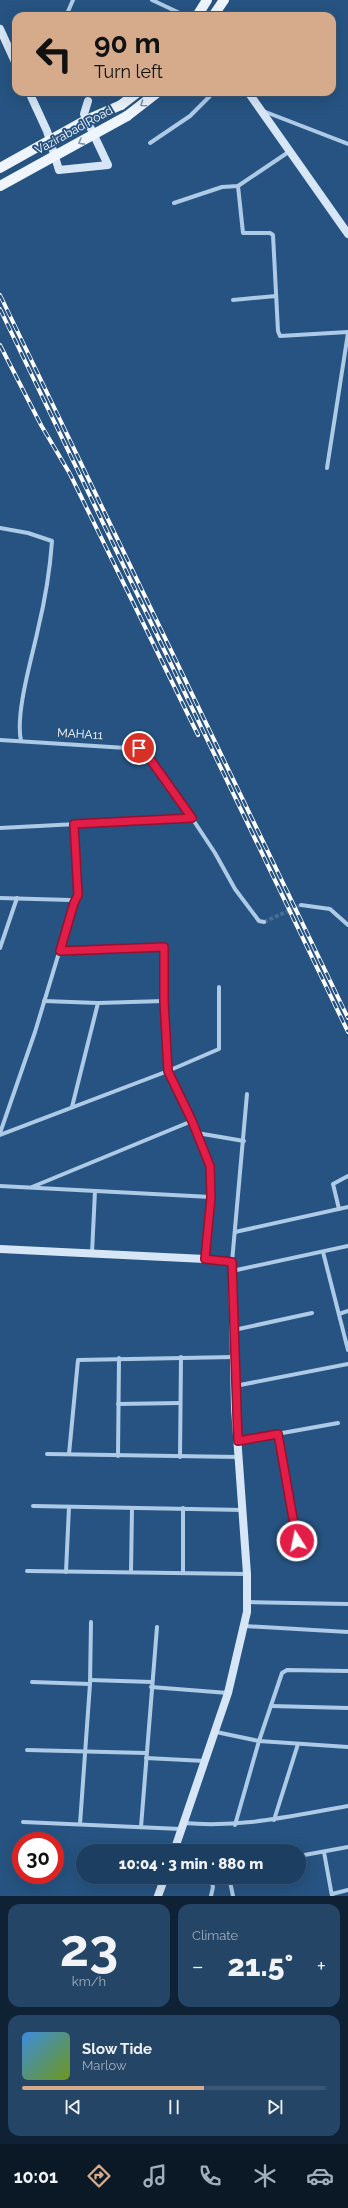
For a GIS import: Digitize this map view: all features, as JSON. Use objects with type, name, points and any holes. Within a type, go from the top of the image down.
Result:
[{"type":"main road","points":[[200,12],[207,0]]},
{"type":"main road","points":[[216,12],[224,0]]},
{"type":"main road","name":"Vazirabad Road","points":[[0,168],[84,121],[121,105],[133,96]]},
{"type":"main road","name":"Vazirabad Road","points":[[0,186],[127,116],[153,96]]},
{"type":"street","points":[[68,12],[73,0]]},
{"type":"street","points":[[152,0],[178,12]]},
{"type":"street","points":[[0,30],[12,56]]},
{"type":"street","points":[[32,96],[47,131],[59,170],[108,165],[84,114],[88,101]]},
{"type":"street","points":[[150,143],[190,116],[210,96]]},
{"type":"street","points":[[251,96],[348,234]]},
{"type":"street","points":[[261,110],[348,144]]},
{"type":"street","points":[[174,203],[222,187],[238,186],[290,151]]},
{"type":"street","points":[[238,186],[243,233],[270,233],[273,235],[278,331],[282,337],[348,332],[327,468]]},
{"type":"street","points":[[233,300],[276,296]]},
{"type":"street","points":[[0,528],[28,533],[52,540],[45,591],[22,712],[19,733],[21,741]]},
{"type":"street","name":"MAHA11","points":[[0,740],[142,749],[192,818],[244,902],[259,921],[264,922]]},
{"type":"street","points":[[0,828],[192,818]]},
{"type":"street","points":[[0,1134],[78,893],[74,824]]},
{"type":"street","points":[[0,898],[70,900],[74,903]]},
{"type":"street","points":[[0,948],[1,940],[17,898]]},
{"type":"street","points":[[301,905],[330,909],[348,925]]},
{"type":"street","points":[[60,951],[164,947],[164,1001],[168,1071],[192,1121],[210,1166],[211,1197],[205,1259]]},
{"type":"street","points":[[0,1134],[168,1071],[219,1048],[220,987]]},
{"type":"street","points":[[44,1001],[98,1003],[164,1001]]},
{"type":"street","points":[[72,1107],[98,1003]]},
{"type":"street","points":[[176,1844],[216,1732],[228,1693],[245,1626],[247,1574],[235,1386],[232,1262],[248,1094]]},
{"type":"street","points":[[30,1188],[192,1121]]},
{"type":"street","points":[[197,1133],[244,1141]]},
{"type":"street","points":[[339,1209],[333,1184],[348,1176]]},
{"type":"street","points":[[0,1186],[211,1197]]},
{"type":"street","points":[[92,1253],[95,1191]]},
{"type":"street","points":[[235,1232],[348,1207]]},
{"type":"street","points":[[232,1271],[348,1246]]},
{"type":"street","points":[[0,1249],[205,1259],[232,1262]]},
{"type":"street","points":[[323,1252],[348,1350]]},
{"type":"street","points":[[339,1314],[348,1311]]},
{"type":"street","points":[[233,1330],[312,1313]]},
{"type":"street","points":[[180,1457],[181,1357]]},
{"type":"street","points":[[69,1454],[76,1361],[81,1358],[234,1357]]},
{"type":"street","points":[[118,1456],[119,1358]]},
{"type":"street","points":[[235,1386],[348,1364]]},
{"type":"street","points":[[118,1404],[180,1403]]},
{"type":"street","points":[[238,1441],[338,1423]]},
{"type":"street","points":[[278,1434],[297,1541]]},
{"type":"street","points":[[47,1454],[239,1457]]},
{"type":"street","points":[[33,1506],[243,1510]]},
{"type":"street","points":[[66,1572],[69,1507]]},
{"type":"street","points":[[131,1572],[132,1508]]},
{"type":"street","points":[[183,1508],[183,1573]]},
{"type":"street","points":[[27,1571],[247,1574]]},
{"type":"street","points":[[247,1602],[348,1604]]},
{"type":"street","points":[[80,1824],[90,1682],[91,1622]]},
{"type":"street","points":[[245,1626],[348,1632]]},
{"type":"street","points":[[141,1827],[157,1627]]},
{"type":"street","points":[[235,1825],[259,1741],[282,1674],[287,1670],[348,1671]]},
{"type":"street","points":[[32,1682],[152,1682]]},
{"type":"street","points":[[151,1687],[228,1693]]},
{"type":"street","points":[[271,1706],[348,1708]]},
{"type":"street","points":[[216,1732],[259,1741],[348,1747]]},
{"type":"street","points":[[274,1820],[298,1744]]},
{"type":"street","points":[[27,1750],[84,1751],[205,1761]]},
{"type":"street","points":[[22,1822],[141,1827],[215,1826],[274,1820],[348,1806]]},
{"type":"street","points":[[306,1855],[348,1847]]},
{"type":"street","points":[[324,1852],[332,1895],[348,1890]]},
{"type":"street","points":[[158,1896],[162,1884]]},
{"type":"street","points":[[211,1896],[212,1884]]},
{"type":"street","points":[[231,1884],[233,1896]]},
{"type":"tunnel","points":[[264,922],[301,905]]},
{"type":"railway","points":[[0,295],[348,1018]]},
{"type":"railway","points":[[0,309],[348,1032]]},
{"type":"railway","points":[[0,345],[41,425],[70,474],[198,735]]},
{"type":"route","points":[[139,748],[145,752],[192,818],[74,824],[78,895],[74,903],[60,951],[164,947],[164,1001],[168,1071],[192,1121],[210,1166],[211,1197],[205,1259],[232,1262],[235,1408],[238,1441],[278,1434],[297,1541]]}]
